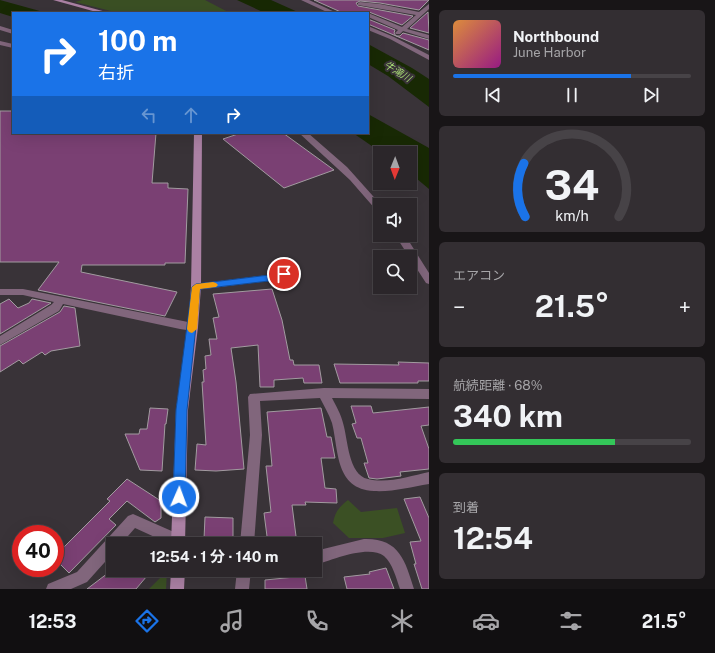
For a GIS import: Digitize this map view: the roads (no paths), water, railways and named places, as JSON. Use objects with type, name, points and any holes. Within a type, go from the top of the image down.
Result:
[{"type":"street","points":[[56,0],[103,12]]},
{"type":"street","points":[[304,0],[332,12]]},
{"type":"street","points":[[360,4],[380,6],[420,14]]},
{"type":"street","points":[[392,38],[429,6]]},
{"type":"street","points":[[369,15],[402,30],[429,37]]},
{"type":"street","points":[[0,28],[12,32]]},
{"type":"street","points":[[369,28],[392,38],[429,58]]},
{"type":"street","points":[[0,43],[12,46]]},
{"type":"street","points":[[178,537],[182,410],[193,327],[196,287],[198,134]]},
{"type":"street","points":[[304,134],[335,159],[367,192],[373,200]]},
{"type":"street","points":[[404,242],[429,281]]},
{"type":"street","points":[[196,287],[269,278],[284,274]]},
{"type":"street","points":[[0,292],[23,292],[60,301],[193,327]]},
{"type":"street","points":[[0,341],[55,308],[60,301]]},
{"type":"street","points":[[324,393],[337,421],[348,470],[356,481],[368,485],[385,485],[429,478]]},
{"type":"street","points":[[248,537],[256,435],[254,397],[324,393],[429,394]]},
{"type":"street","points":[[118,537],[133,520],[166,537]]},
{"type":"street","points":[[322,556],[352,547],[378,546],[389,551],[398,565],[407,589]]},
{"type":"street","points":[[55,589],[82,577],[106,550]]},
{"type":"street","points":[[177,589],[178,577]]},
{"type":"street","points":[[242,589],[243,577]]},
{"type":"water","points":[[0,0],[43,12],[12,12],[12,17],[0,13]]},
{"type":"water","points":[[237,0],[271,0],[298,12],[263,12]]},
{"type":"water","name":"牛滝川","points":[[369,45],[429,79],[429,107],[388,76],[369,65]]},
{"type":"water","points":[[369,115],[429,148],[429,189],[417,179],[417,146],[373,147],[354,134],[369,134]]}]
